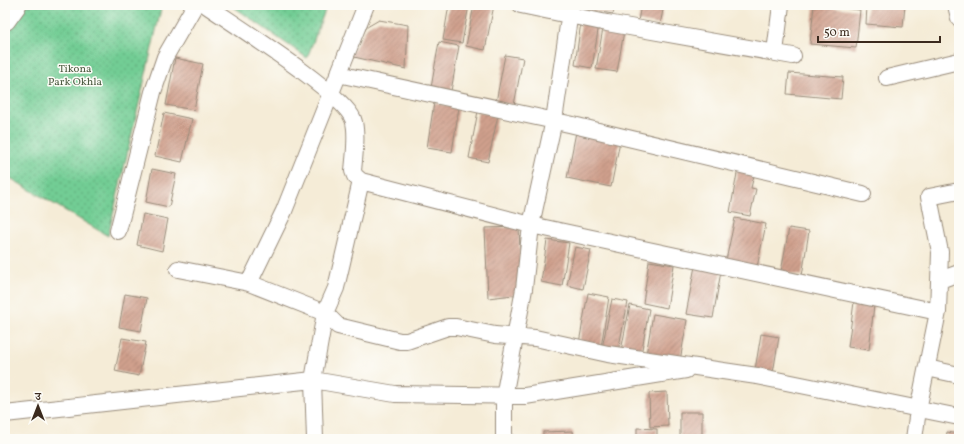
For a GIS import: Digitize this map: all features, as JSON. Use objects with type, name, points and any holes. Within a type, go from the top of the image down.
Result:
[{"type":"street","points":[[5,19],[15,5]]},
{"type":"street","points":[[118,231],[153,92],[165,57],[195,5]]},
{"type":"street","points":[[206,5],[330,94],[346,108],[354,121],[353,171],[357,179],[361,181],[531,225],[938,312]]},
{"type":"street","points":[[249,283],[284,211],[366,5]]},
{"type":"street","points":[[521,5],[570,10],[793,56]]},
{"type":"street","points":[[775,52],[781,5]]},
{"type":"street","points":[[956,5],[959,18]]},
{"type":"street","points":[[504,439],[504,397],[524,289],[531,225],[554,120],[570,10]]},
{"type":"street","points":[[887,78],[959,61]]},
{"type":"street","points":[[338,74],[554,120],[863,194]]},
{"type":"street","points":[[315,439],[313,380],[325,314],[336,288],[361,181]]},
{"type":"street","points":[[914,439],[918,410],[938,312],[940,280],[940,252],[929,197],[959,190]]},
{"type":"street","points":[[178,269],[249,283],[325,314],[338,326],[400,341],[407,341],[448,327],[515,337],[534,338],[608,354],[702,368],[849,394],[918,410],[959,417]]},
{"type":"street","points":[[940,280],[959,273]]},
{"type":"street","points":[[5,414],[313,380],[396,394],[504,397],[525,396],[702,368]]},
{"type":"street","points":[[927,368],[959,375]]},
{"type":"green space","name":"Tikona Park Okhla","points":[[5,5],[162,5],[108,236],[5,175]]},
{"type":"green space","points":[[231,5],[327,5],[307,58]]},
{"type":"building","points":[[449,5],[469,5],[462,43],[443,40]]},
{"type":"building","points":[[474,5],[494,5],[485,50],[466,46]]},
{"type":"building","points":[[591,5],[615,5],[613,14],[591,10]]},
{"type":"building","points":[[641,5],[664,5],[660,25],[638,21]]},
{"type":"building","points":[[814,5],[860,10],[856,48],[810,44]]},
{"type":"building","points":[[867,5],[905,5],[903,27],[866,24]]},
{"type":"building","points":[[379,20],[408,25],[406,69],[350,56],[367,27]]},
{"type":"building","points":[[581,22],[599,24],[592,68],[575,65]]},
{"type":"building","points":[[603,28],[624,31],[617,72],[596,69]]},
{"type":"building","points":[[439,42],[459,46],[451,91],[431,88]]},
{"type":"building","points":[[505,55],[523,58],[514,105],[496,102]]},
{"type":"building","points":[[175,58],[203,64],[194,110],[166,105]]},
{"type":"building","points":[[789,73],[843,77],[841,99],[787,94]]},
{"type":"building","points":[[434,103],[459,107],[452,152],[427,148]]},
{"type":"building","points":[[478,111],[498,115],[488,162],[469,158]]},
{"type":"building","points":[[164,113],[192,119],[182,162],[155,156]]},
{"type":"building","points":[[576,132],[620,141],[611,187],[567,178]]},
{"type":"building","points":[[738,168],[755,171],[751,188],[756,189],[750,216],[730,212]]},
{"type":"building","points":[[152,169],[176,174],[169,207],[146,202]]},
{"type":"building","points":[[143,214],[168,219],[162,251],[137,245]]},
{"type":"building","points":[[735,218],[766,224],[756,272],[725,265]]},
{"type":"building","points":[[519,227],[522,294],[488,298],[485,228]]},
{"type":"building","points":[[789,228],[809,231],[802,276],[781,272]]},
{"type":"building","points":[[547,240],[569,243],[562,286],[541,282]]},
{"type":"building","points":[[575,247],[591,250],[583,289],[567,285]]},
{"type":"building","points":[[649,261],[674,265],[667,308],[643,303]]},
{"type":"building","points":[[695,266],[721,271],[713,318],[686,314]]},
{"type":"building","points":[[588,293],[609,297],[601,347],[579,343]]},
{"type":"building","points":[[125,294],[147,298],[141,331],[119,327]]},
{"type":"building","points":[[612,299],[628,302],[618,351],[602,348]]},
{"type":"building","points":[[854,302],[874,305],[869,350],[848,347]]},
{"type":"building","points":[[630,305],[649,309],[641,355],[621,351]]},
{"type":"building","points":[[653,314],[687,320],[680,361],[646,355]]},
{"type":"building","points":[[761,334],[779,337],[773,373],[755,370]]},
{"type":"building","points":[[122,338],[146,342],[139,376],[115,371]]},
{"type":"building","points":[[667,392],[668,426],[650,427],[649,393]]},
{"type":"building","points":[[680,412],[702,412],[702,439],[680,439]]},
{"type":"building","points":[[637,428],[657,429],[657,439],[637,439]]},
{"type":"building","points":[[573,431],[574,439],[543,439],[543,432]]},
{"type":"building","points":[[947,432],[959,434],[959,439],[946,439]]}]
